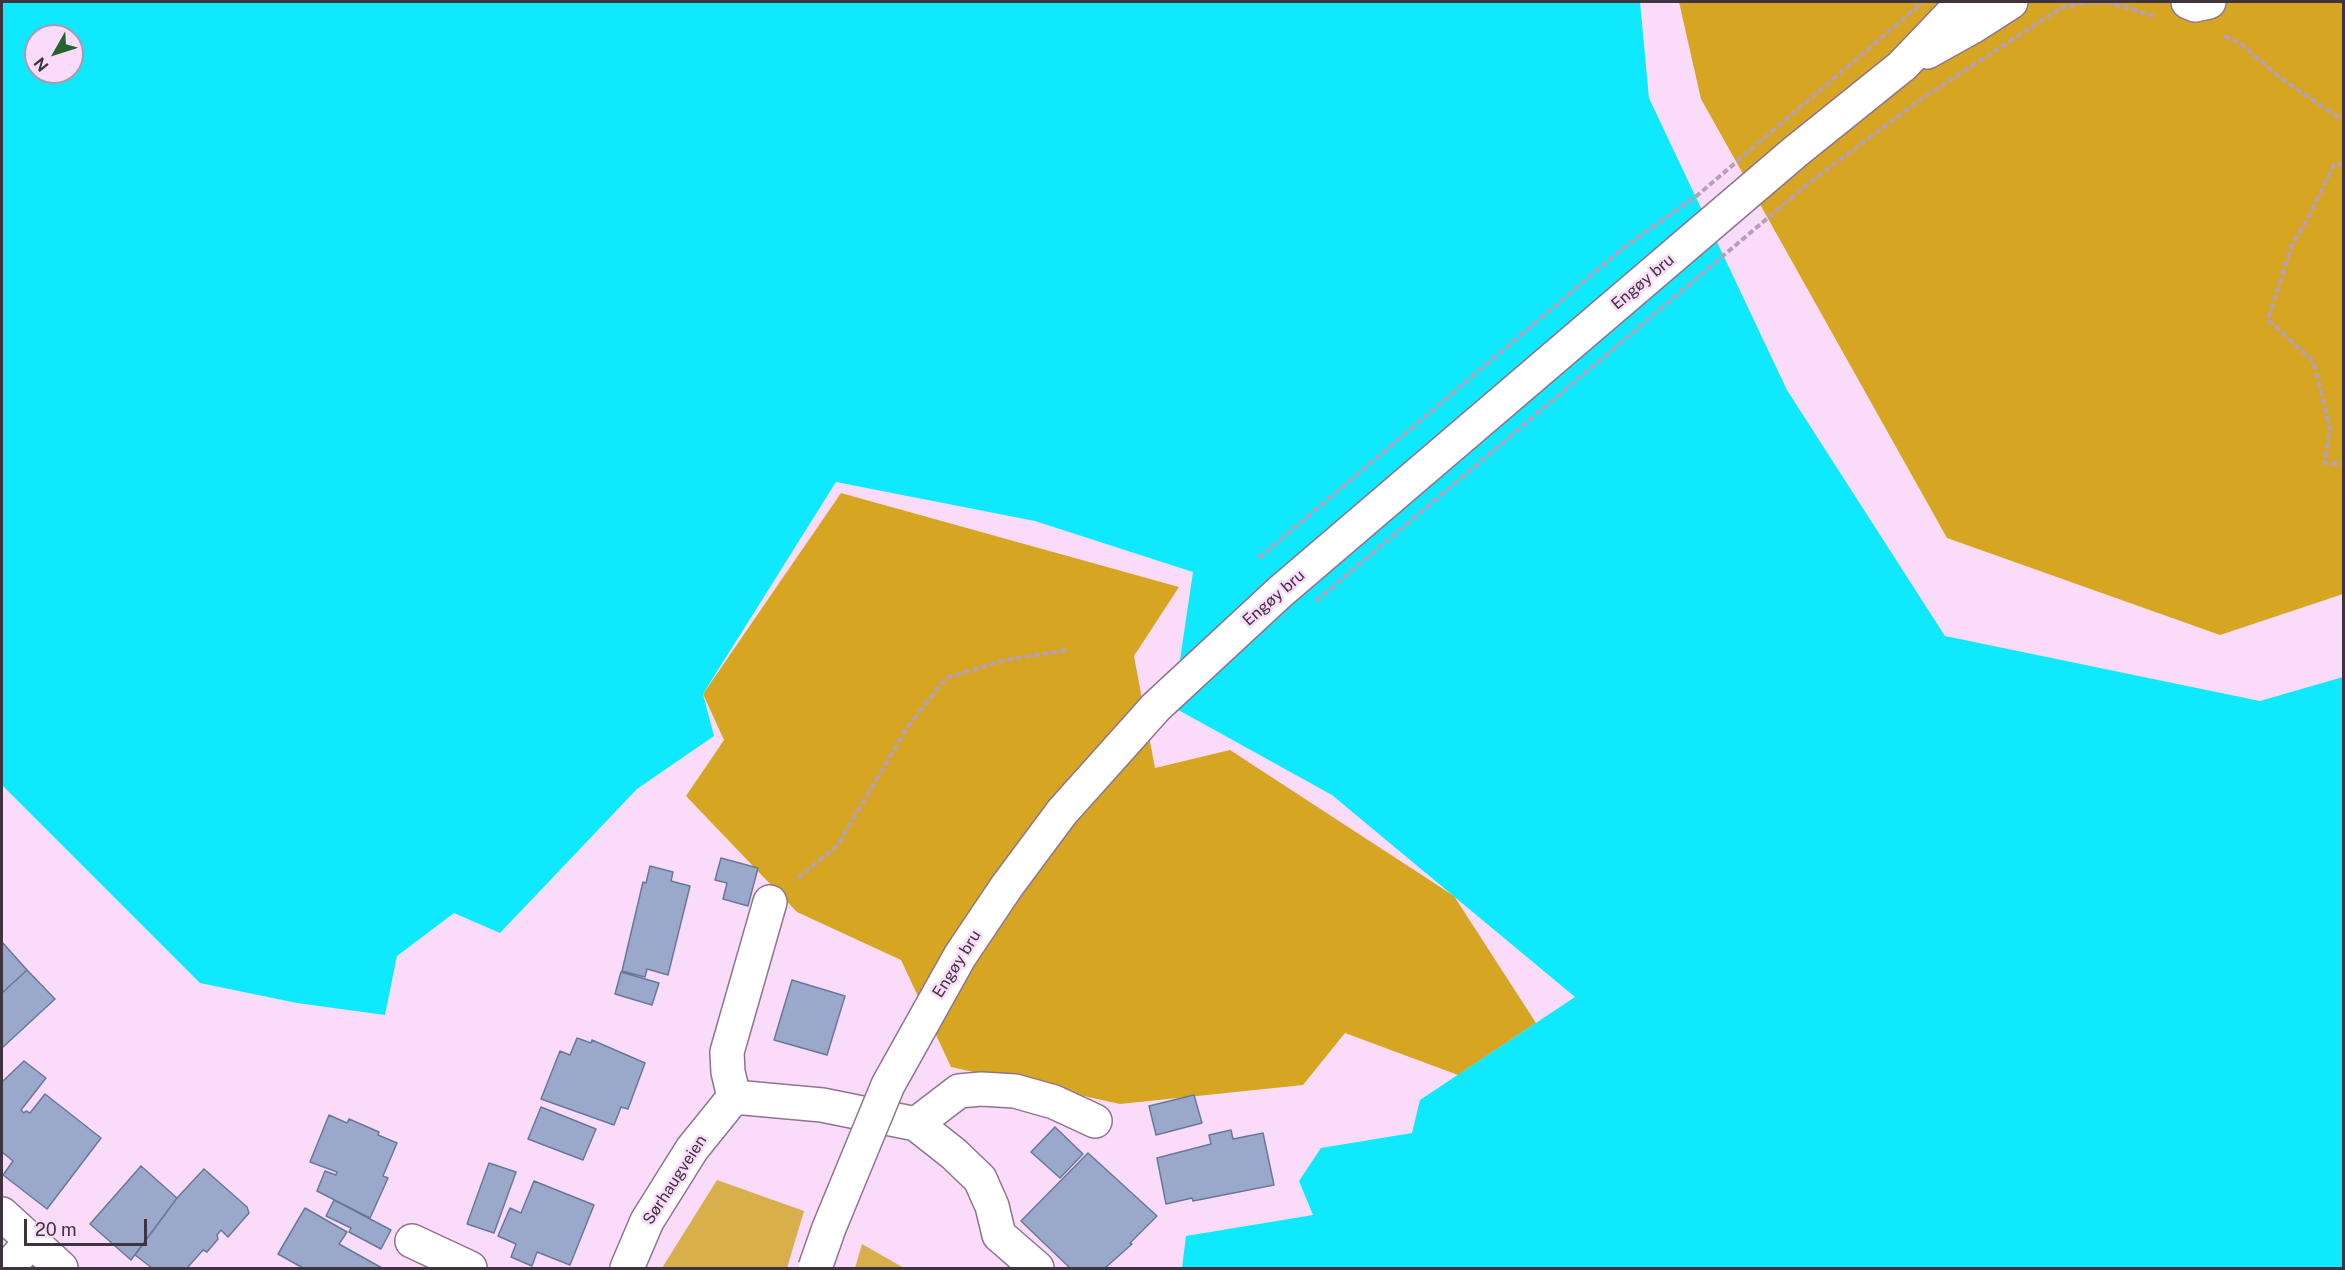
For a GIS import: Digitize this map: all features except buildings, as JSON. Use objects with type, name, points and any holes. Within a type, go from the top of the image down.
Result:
[{"type":"main road","name":"Engøy bru","points":[[815,1269],[833,1218],[888,1085],[960,956],[1007,886],[1062,812],[1149,715],[1212,653],[1288,585],[1795,152],[1902,66],[1963,2]]},
{"type":"main road","name":"Engøy bru","points":[[1902,66],[1972,27],[2011,2]]},
{"type":"main road","points":[[2175,10],[2209,2]]},
{"type":"main road","points":[[770,902],[727,1052],[728,1072],[734,1097],[822,1105],[915,1124],[954,1154],[980,1179],[992,1206],[999,1234],[1037,1269]]},
{"type":"main road","points":[[915,1124],[959,1091],[981,1089],[1015,1091],[1054,1102],[1095,1121]]},
{"type":"main road","name":"Sørhaugveien","points":[[627,1269],[646,1221],[692,1149],[734,1097]]},
{"type":"main road","points":[[2,1214],[61,1269]]},
{"type":"main road","points":[[411,1241],[470,1269]]},
{"type":"main road","points":[[7,1269],[31,1242]]},
{"type":"path","points":[[1313,604],[1809,183],[1924,97],[2061,8],[2085,3],[2107,2],[2142,14],[2175,10]]},
{"type":"path","points":[[2221,35],[2240,43],[2279,77],[2343,121]]},
{"type":"path","points":[[2343,164],[2334,165],[2292,245],[2268,320],[2313,361],[2330,427],[2325,463],[2343,465]]},
{"type":"path","points":[[770,902],[837,846],[907,728],[945,678],[1005,660],[1068,650]]},
{"type":"shaded area","points":[[1679,2],[2343,2],[2343,594],[2220,635],[1947,538],[1701,99]]},
{"type":"shaded area","points":[[841,493],[1179,587],[1134,656],[1155,768],[1230,750],[1454,896],[1536,1023],[1458,1075],[1345,1033],[1303,1085],[1120,1104],[951,1067],[901,960],[797,912],[686,796],[724,740],[703,694]]},
{"type":"shaded area","points":[[717,1180],[804,1211],[787,1268],[662,1268]]},
{"type":"shaded area","points":[[862,1244],[904,1268],[855,1268]]},
{"type":"water","points":[[2,2],[1640,2],[1649,98],[1787,390],[1945,636],[2260,701],[2343,677],[2343,1268],[1182,1268],[1186,1236],[1313,1215],[1299,1181],[1321,1148],[1412,1133],[1420,1100],[1575,997],[1332,795],[1173,707],[1193,572],[1035,521],[836,482],[703,694],[714,736],[637,789],[500,933],[454,913],[397,956],[385,1015],[297,1003],[200,983],[2,785]]}]
